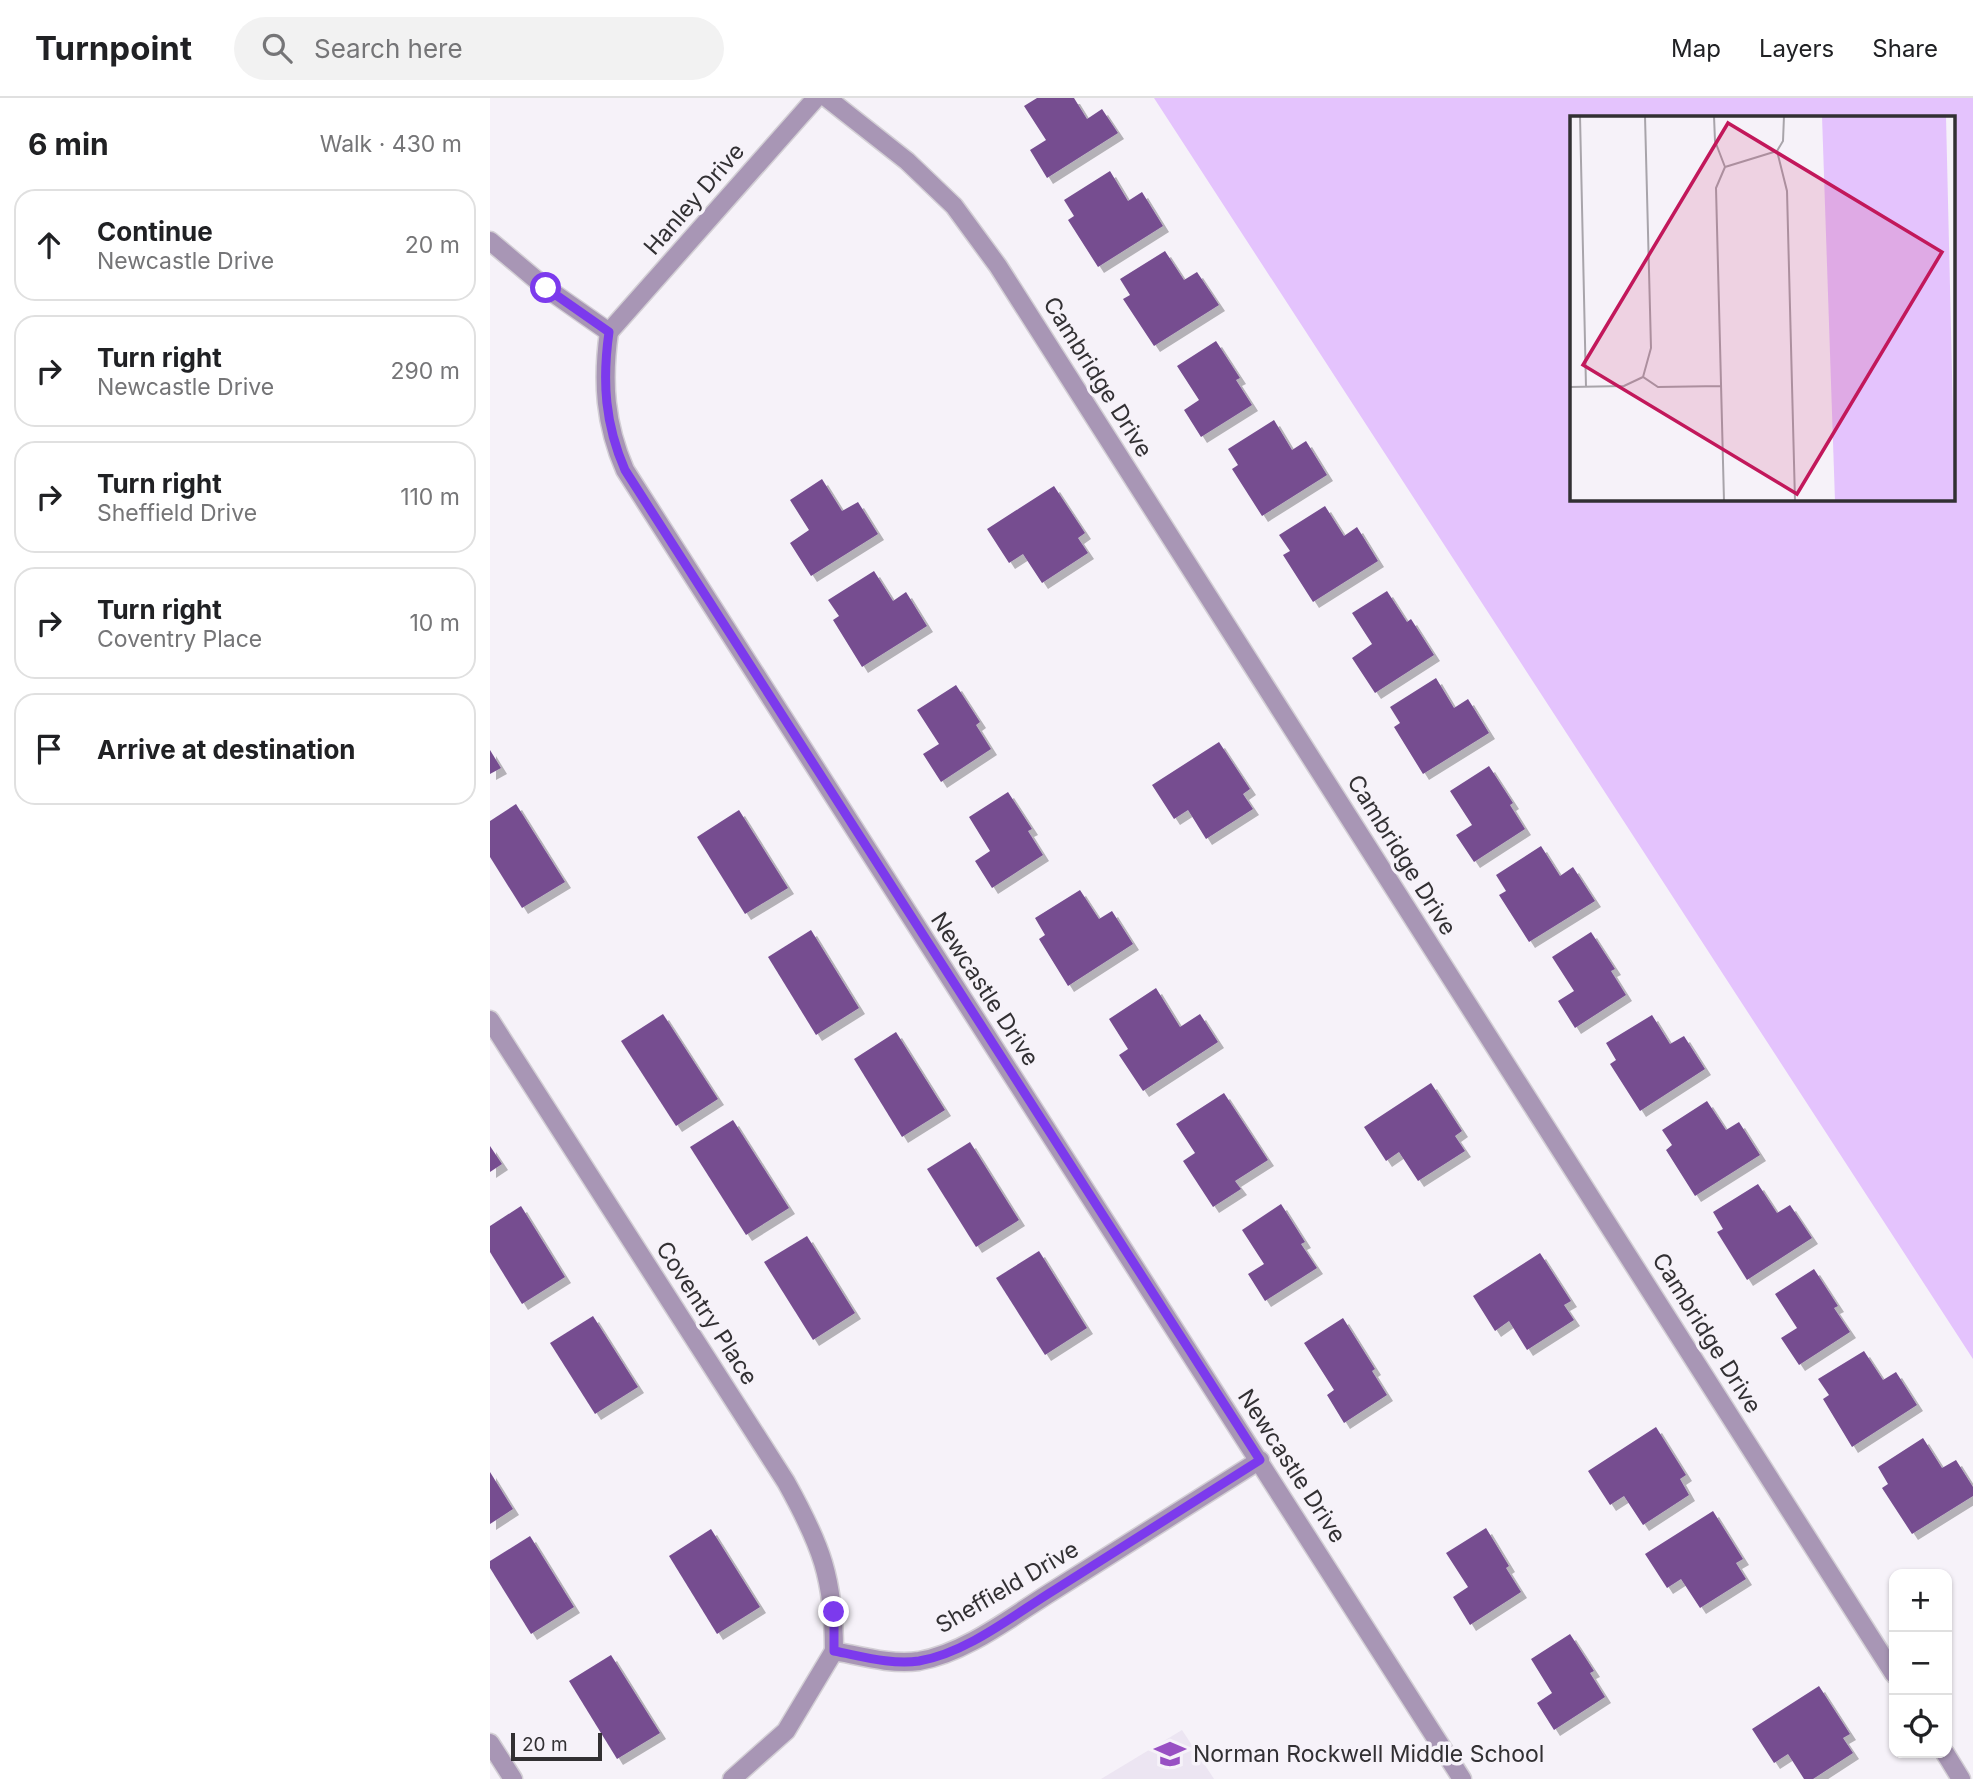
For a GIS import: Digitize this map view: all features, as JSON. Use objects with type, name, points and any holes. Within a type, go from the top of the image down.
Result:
[{"type":"street","name":"Hanley Drive","points":[[609,332],[816,98]]},
{"type":"street","name":"Cambridge Drive","points":[[827,98],[907,161],[954,206],[998,266],[1889,1666]]},
{"type":"street","points":[[490,241],[546,288],[609,332]]},
{"type":"street","name":"Newcastle Drive","points":[[609,332],[604,370],[605,398],[612,441],[625,470],[1462,1779]]},
{"type":"street","name":"Coventry Place","points":[[490,1020],[786,1482],[810,1525],[829,1577],[834,1612],[834,1651]]},
{"type":"street","name":"Sheffield Drive","points":[[834,1651],[885,1661],[917,1661],[940,1655],[970,1641],[1260,1460]]},
{"type":"street","points":[[732,1779],[786,1731],[834,1651]]},
{"type":"street","points":[[490,1744],[513,1779]]},
{"type":"street","points":[[1948,1758],[1961,1779]]},
{"type":"shaded area","points":[[1154,98],[1973,98],[1973,1359]]},
{"type":"shaded area","name":"Norman Rockwell Middle School","points":[[1182,1730],[1214,1779],[1101,1779]]},
{"type":"building","points":[[1037,98],[1074,98],[1087,119],[1102,109],[1118,133],[1047,178],[1030,150],[1046,140],[1024,106]]},
{"type":"building","points":[[1110,171],[1128,201],[1142,192],[1163,226],[1098,267],[1068,220],[1074,216],[1064,200]]},
{"type":"building","points":[[1165,251],[1184,280],[1197,272],[1219,305],[1154,346],[1123,299],[1130,295],[1120,279]]},
{"type":"building","points":[[1216,341],[1240,378],[1236,380],[1252,405],[1201,437],[1184,410],[1199,400],[1177,366]]},
{"type":"building","points":[[1274,420],[1292,450],[1306,441],[1327,475],[1262,516],[1232,469],[1238,465],[1228,449]]},
{"type":"building","points":[[822,479],[842,511],[858,502],[878,534],[811,576],[790,543],[809,530],[790,500]]},
{"type":"building","points":[[1054,486],[1085,533],[1078,538],[1088,553],[1042,583],[1023,554],[1009,563],[987,529]]},
{"type":"building","points":[[1325,506],[1344,536],[1357,527],[1378,561],[1313,602],[1283,555],[1290,551],[1279,535]]},
{"type":"building","points":[[874,571],[893,601],[906,592],[927,626],[862,667],[833,620],[839,616],[828,600]]},
{"type":"building","points":[[1387,591],[1407,622],[1411,619],[1434,655],[1375,693],[1352,658],[1372,644],[1352,613]]},
{"type":"building","points":[[1436,678],[1454,708],[1468,699],[1489,733],[1423,774],[1394,727],[1400,723],[1390,707]]},
{"type":"building","points":[[956,685],[980,722],[976,725],[991,749],[941,782],[923,754],[939,744],[917,710]]},
{"type":"building","points":[[1219,742],[1250,789],[1243,794],[1253,809],[1206,839],[1188,810],[1174,819],[1152,785]]},
{"type":"building","points":[[490,750],[501,768],[490,774]]},
{"type":"building","points":[[1489,766],[1513,803],[1510,805],[1525,829],[1474,862],[1456,835],[1472,825],[1450,791]]},
{"type":"building","points":[[1008,792],[1032,829],[1028,831],[1043,855],[992,888],[975,861],[990,851],[969,817]]},
{"type":"building","points":[[516,804],[565,882],[522,908],[490,857],[490,821]]},
{"type":"building","points":[[739,810],[788,888],[745,914],[697,837]]},
{"type":"building","points":[[1541,846],[1560,876],[1573,867],[1595,901],[1529,942],[1499,895],[1506,891],[1496,875]]},
{"type":"building","points":[[1080,890],[1099,919],[1112,911],[1133,944],[1068,986],[1039,939],[1045,935],[1035,918]]},
{"type":"building","points":[[811,930],[859,1008],[816,1035],[768,957]]},
{"type":"building","points":[[1591,932],[1615,969],[1611,971],[1626,995],[1575,1028],[1558,1001],[1574,991],[1552,957]]},
{"type":"building","points":[[1156,988],[1180,1027],[1200,1014],[1218,1042],[1143,1091],[1119,1055],[1128,1049],[1109,1019]]},
{"type":"building","points":[[663,1014],[718,1099],[676,1126],[621,1041]]},
{"type":"building","points":[[1652,1015],[1670,1044],[1684,1036],[1705,1069],[1640,1111],[1610,1064],[1616,1060],[1606,1043]]},
{"type":"building","points":[[896,1032],[945,1110],[902,1137],[854,1059]]},
{"type":"building","points":[[1431,1083],[1462,1131],[1455,1136],[1465,1151],[1418,1181],[1399,1152],[1386,1161],[1364,1127]]},
{"type":"building","points":[[1224,1093],[1268,1160],[1235,1181],[1241,1189],[1213,1207],[1183,1161],[1195,1153],[1176,1124]]},
{"type":"building","points":[[1707,1101],[1726,1130],[1739,1122],[1760,1155],[1695,1196],[1666,1150],[1672,1145],[1662,1130]]},
{"type":"building","points":[[733,1120],[789,1208],[746,1235],[690,1147]]},
{"type":"building","points":[[970,1142],[1019,1220],[976,1247],[927,1169]]},
{"type":"building","points":[[490,1146],[502,1164],[490,1172]]},
{"type":"building","points":[[1758,1184],[1777,1213],[1790,1205],[1812,1238],[1747,1280],[1717,1232],[1723,1229],[1713,1212]]},
{"type":"building","points":[[1281,1204],[1305,1242],[1301,1244],[1317,1268],[1265,1301],[1248,1274],[1264,1264],[1242,1230]]},
{"type":"building","points":[[521,1206],[565,1277],[522,1304],[490,1252],[490,1226]]},
{"type":"building","points":[[807,1236],[855,1313],[813,1340],[764,1262]]},
{"type":"building","points":[[1039,1251],[1087,1328],[1045,1355],[996,1278]]},
{"type":"building","points":[[1540,1253],[1571,1301],[1564,1305],[1574,1320],[1527,1350],[1509,1321],[1495,1331],[1473,1296]]},
{"type":"building","points":[[1814,1269],[1838,1306],[1834,1308],[1850,1332],[1799,1365],[1781,1338],[1797,1328],[1775,1294]]},
{"type":"building","points":[[593,1316],[638,1387],[595,1414],[550,1343]]},
{"type":"building","points":[[1343,1318],[1375,1369],[1372,1371],[1387,1395],[1344,1423],[1327,1395],[1334,1390],[1304,1343]]},
{"type":"building","points":[[1864,1351],[1883,1380],[1896,1372],[1917,1405],[1852,1447],[1823,1399],[1829,1395],[1818,1379]]},
{"type":"building","points":[[1656,1427],[1686,1475],[1680,1479],[1689,1495],[1643,1525],[1624,1496],[1610,1505],[1588,1471]]},
{"type":"building","points":[[1923,1438],[1942,1468],[1956,1460],[1973,1487],[1973,1496],[1912,1534],[1882,1488],[1888,1484],[1878,1467]]},
{"type":"building","points":[[490,1472],[513,1509],[490,1524]]},
{"type":"building","points":[[1713,1511],[1743,1559],[1736,1563],[1746,1579],[1700,1608],[1681,1579],[1667,1588],[1645,1554]]},
{"type":"building","points":[[1486,1528],[1521,1592],[1470,1625],[1453,1597],[1468,1587],[1446,1553]]},
{"type":"building","points":[[711,1529],[760,1607],[717,1634],[669,1556]]},
{"type":"building","points":[[530,1536],[574,1607],[531,1634],[490,1568],[490,1561]]},
{"type":"building","points":[[1570,1634],[1594,1671],[1590,1673],[1605,1697],[1554,1730],[1537,1703],[1552,1693],[1531,1659]]},
{"type":"building","points":[[611,1655],[660,1733],[617,1759],[569,1681]]},
{"type":"building","points":[[1819,1686],[1850,1734],[1843,1738],[1853,1753],[1813,1779],[1804,1779],[1788,1754],[1774,1763],[1752,1729]]},
{"type":"place","name":"Norman Rockwell Middle School","points":[[1170,1754]]},
{"type":"route","points":[[546,288],[609,332],[604,370],[605,398],[612,441],[625,470],[1260,1460],[1034,1602],[970,1641],[940,1655],[917,1661],[885,1661],[834,1651],[834,1612]]}]
